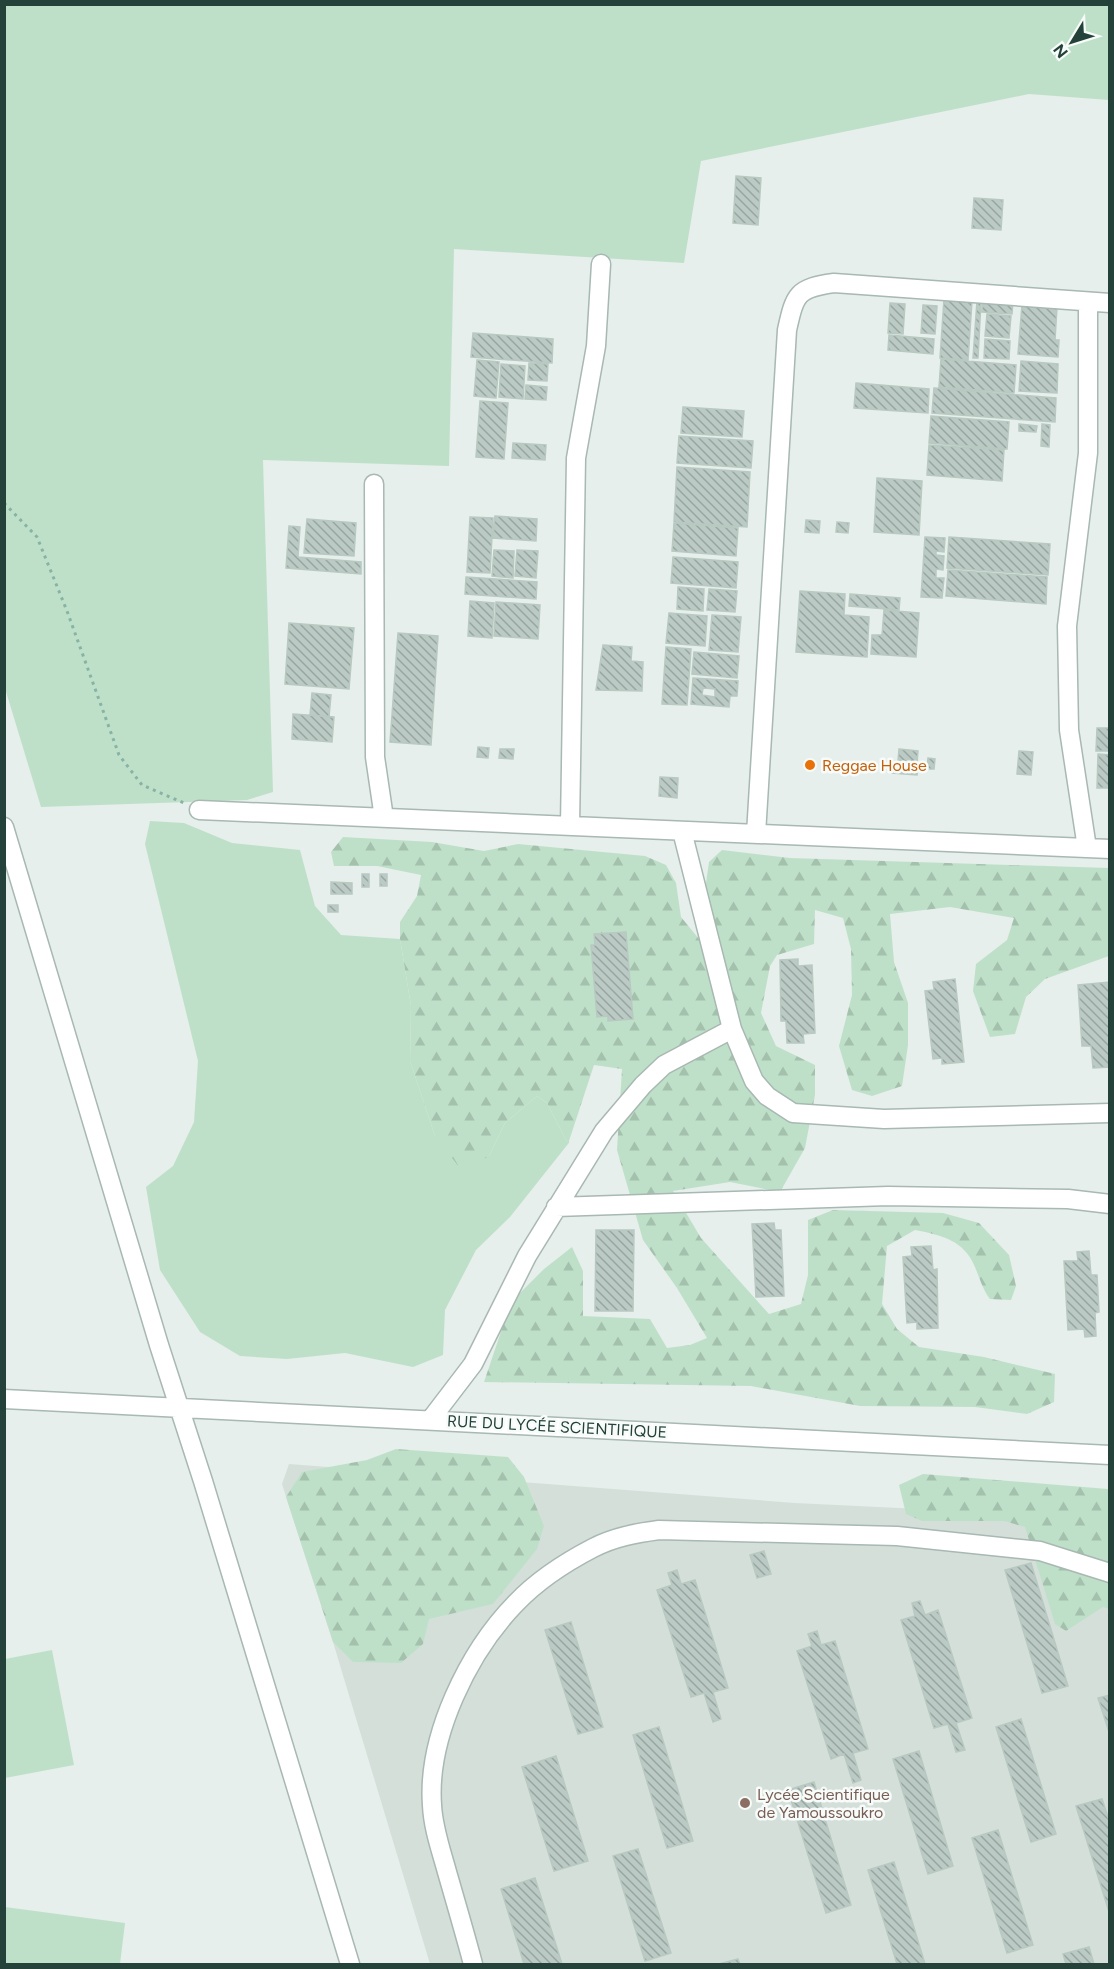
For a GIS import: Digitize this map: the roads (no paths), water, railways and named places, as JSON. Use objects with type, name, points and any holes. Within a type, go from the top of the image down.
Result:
[{"type":"street","points":[[570,826],[576,458],[596,346],[601,264]]},
{"type":"street","points":[[756,834],[787,330],[791,310],[800,292],[813,286],[834,283],[1110,303]]},
{"type":"street","points":[[1087,848],[1069,730],[1067,626],[1088,453],[1088,302]]},
{"type":"street","points":[[374,484],[375,757],[384,818]]},
{"type":"street","points":[[199,810],[1110,849]]},
{"type":"street","points":[[4,827],[350,1965]]},
{"type":"street","points":[[682,831],[732,1029],[754,1081],[767,1096],[793,1113],[884,1119],[1110,1113]]},
{"type":"street","points":[[431,1419],[473,1364],[521,1266],[604,1131],[643,1085],[664,1065],[732,1029]]},
{"type":"street","points":[[556,1207],[888,1196],[1068,1199],[1110,1204]]},
{"type":"street","name":"RUE DU LYCÉE SCIENTIFIQUE","points":[[4,1399],[1110,1455]]},
{"type":"street","points":[[473,1965],[435,1829],[432,1786],[438,1747],[446,1717],[465,1673],[480,1649],[514,1605],[538,1583],[594,1547],[627,1535],[659,1530],[897,1536],[1040,1551],[1110,1573]]},
{"type":"place","name":"Reggae House","points":[[810,765]]},
{"type":"place","name":"Lycée Scientifique de Yamoussoukro","points":[[745,1803]]}]
